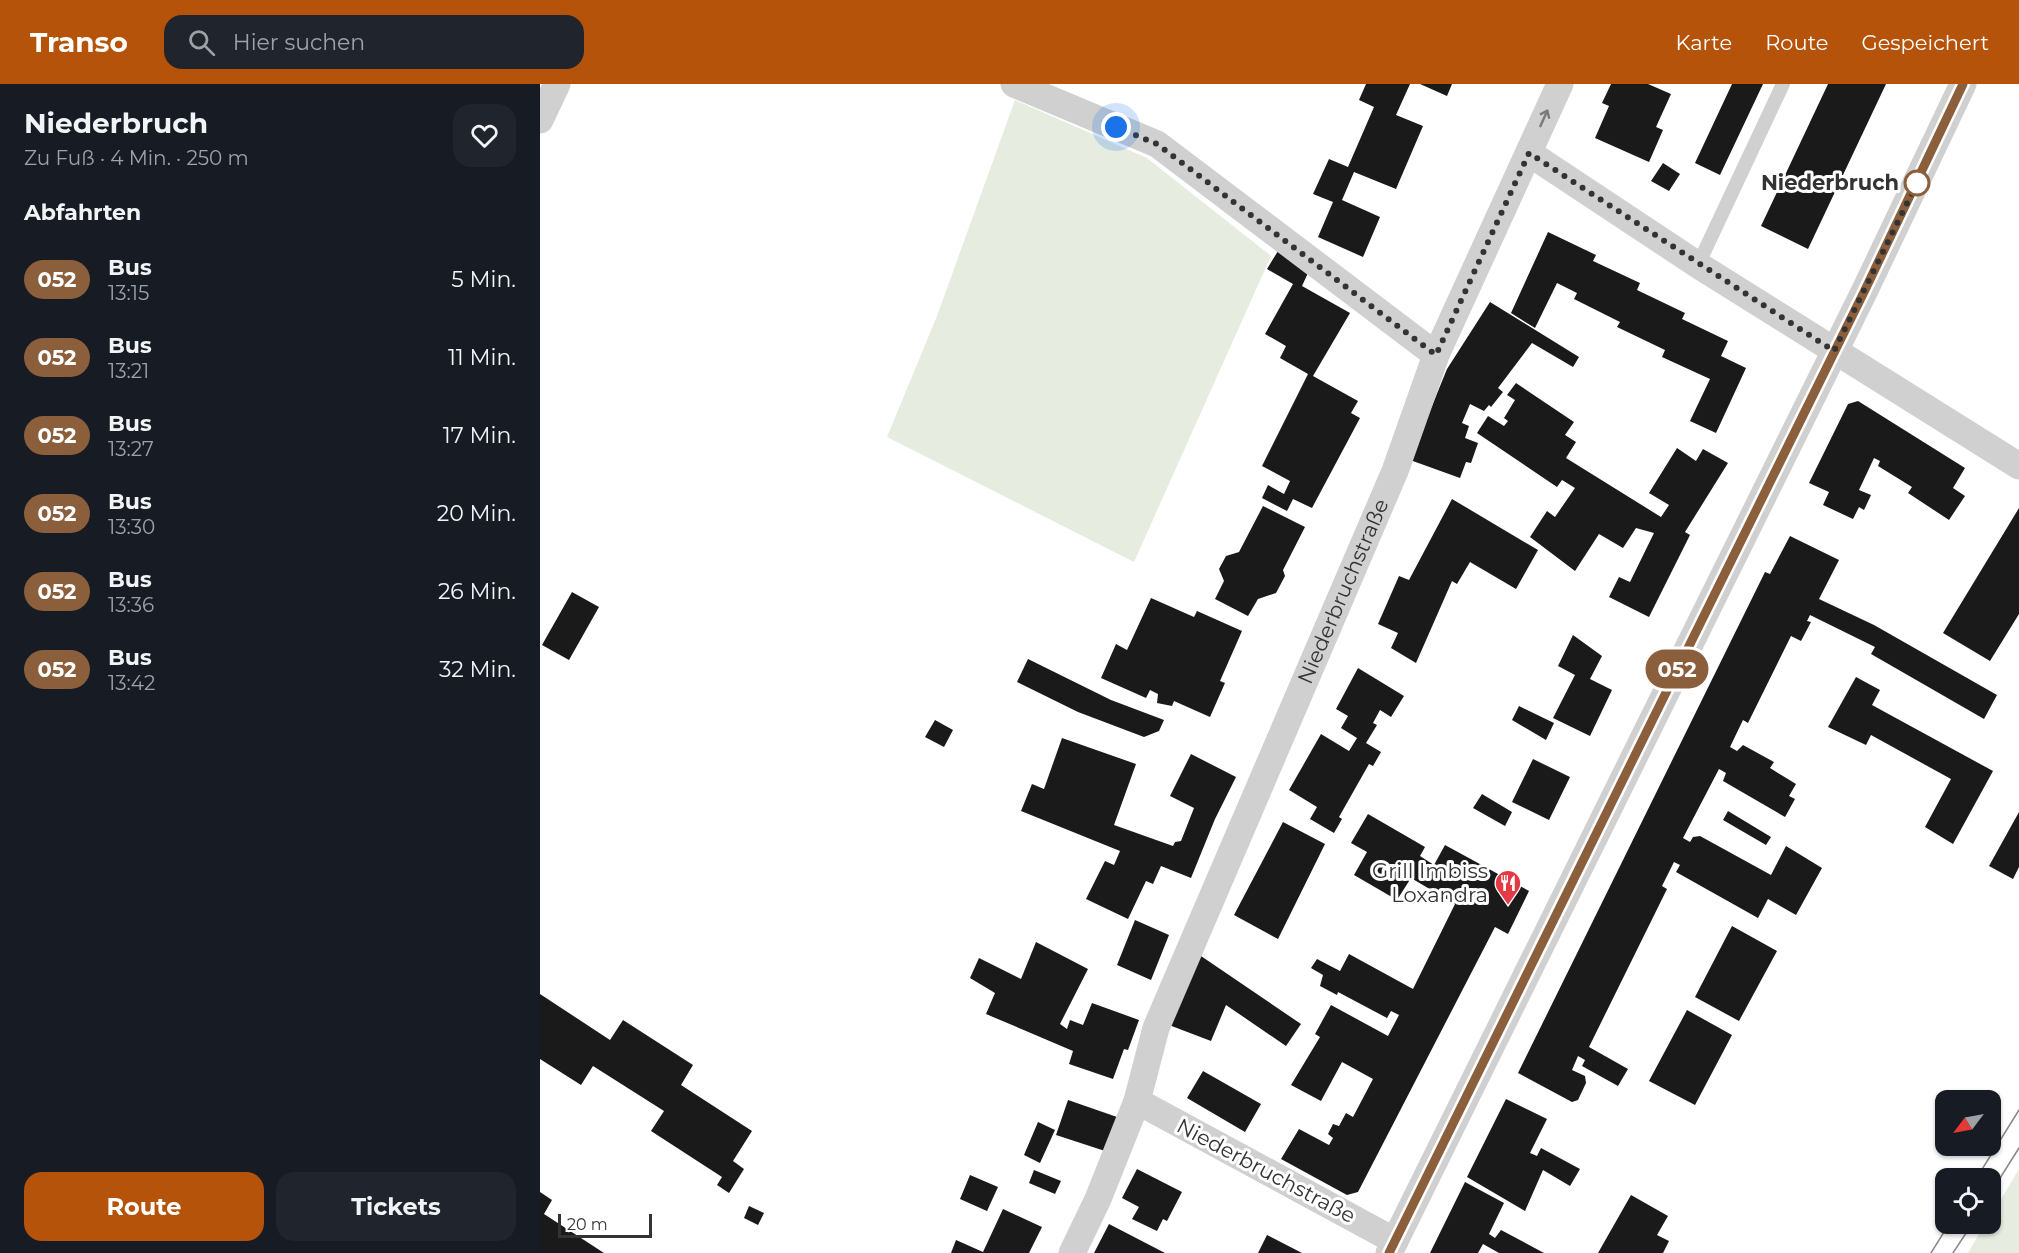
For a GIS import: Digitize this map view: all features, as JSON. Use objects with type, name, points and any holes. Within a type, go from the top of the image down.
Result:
[{"type":"street","points":[[540,120],[556,84]]},
{"type":"street","points":[[1014,84],[1157,144],[1436,355]]},
{"type":"street","name":"Niederbruchstraße","points":[[1072,1253],[1098,1199],[1137,1101],[1156,1028],[1395,471],[1436,355],[1560,84]]},
{"type":"street","points":[[1392,1247],[1834,351],[1963,84]]},
{"type":"street","points":[[1529,153],[1698,265],[2019,466]]},
{"type":"street","name":"Niederbruchstraße","points":[[1137,1101],[1392,1247]]},
{"type":"lane","points":[[1698,265],[1783,84]]},
{"type":"shaded area","points":[[1015,100],[1147,158],[1271,256],[1134,562],[887,437],[937,316]]},
{"type":"shaded area","points":[[2019,1169],[2019,1253],[1968,1253],[1979,1234],[2001,1234],[2001,1199]]},
{"type":"building","points":[[1366,84],[1410,84],[1396,115],[1423,126],[1396,189],[1354,172],[1342,200],[1380,217],[1363,257],[1318,237],[1333,202],[1313,194],[1329,159],[1348,167],[1374,107],[1359,100]]},
{"type":"building","points":[[1420,84],[1452,84],[1447,96]]},
{"type":"building","points":[[1611,84],[1648,84],[1671,94],[1656,127],[1663,130],[1649,162],[1595,138],[1609,106],[1602,103]]},
{"type":"building","points":[[1732,84],[1763,84],[1720,175],[1695,163]]},
{"type":"building","points":[[1828,84],[1886,84],[1808,249],[1761,226]]},
{"type":"building","points":[[1663,163],[1680,174],[1669,191],[1651,181]]},
{"type":"building","points":[[1548,232],[1596,255],[1593,261],[1640,283],[1637,290],[1685,313],[1682,319],[1728,341],[1721,356],[1746,368],[1716,433],[1690,421],[1710,379],[1662,357],[1665,350],[1617,327],[1620,322],[1574,299],[1577,293],[1557,283],[1535,328],[1511,313]]},
{"type":"building","points":[[1278,251],[1308,273],[1302,286],[1350,313],[1313,376],[1358,401],[1351,413],[1360,418],[1312,508],[1293,499],[1287,511],[1262,498],[1268,485],[1284,494],[1290,481],[1262,466],[1308,374],[1280,358],[1286,346],[1265,334],[1293,284],[1267,269]]},
{"type":"building","points":[[1490,302],[1579,357],[1573,367],[1532,343],[1498,388],[1503,392],[1491,407],[1489,405],[1484,411],[1470,404],[1462,423],[1469,426],[1465,438],[1478,443],[1471,463],[1466,462],[1460,478],[1410,460],[1447,369]]},
{"type":"building","points":[[1516,383],[1574,422],[1565,435],[1576,442],[1566,458],[1661,517],[1669,505],[1649,493],[1677,448],[1696,461],[1703,449],[1728,463],[1685,532],[1690,535],[1649,617],[1609,597],[1619,577],[1630,582],[1654,533],[1636,528],[1623,548],[1599,534],[1575,571],[1530,537],[1547,511],[1555,517],[1575,488],[1562,480],[1557,487],[1477,433],[1488,416],[1504,426],[1508,421],[1504,418],[1515,400],[1507,395]]},
{"type":"building","points":[[1858,401],[1965,468],[1953,488],[1965,496],[1949,520],[1908,493],[1912,487],[1878,466],[1880,461],[1874,458],[1859,490],[1871,495],[1864,510],[1859,507],[1853,519],[1823,505],[1829,492],[1809,483],[1848,404]]},
{"type":"building","points":[[1452,499],[1538,550],[1516,589],[1470,562],[1457,584],[1452,581],[1416,663],[1391,648],[1398,633],[1378,624],[1399,576],[1409,580]]},
{"type":"building","points":[[1263,506],[1305,527],[1283,570],[1285,576],[1276,593],[1258,599],[1248,616],[1215,599],[1224,581],[1219,569],[1226,556],[1239,552]]},
{"type":"building","points":[[2019,508],[2019,614],[1990,661],[1943,633]]},
{"type":"building","points":[[1790,536],[1839,560],[1819,599],[1874,625],[1997,695],[1984,719],[1871,654],[1875,647],[1810,615],[1807,621],[1811,622],[1801,641],[1791,636],[1748,723],[1743,720],[1730,747],[1737,751],[1743,745],[1774,762],[1770,768],[1796,784],[1789,796],[1795,799],[1785,817],[1723,781],[1726,773],[1719,769],[1683,838],[1690,842],[1693,837],[1700,836],[1771,875],[1786,846],[1822,868],[1796,915],[1768,899],[1758,918],[1676,872],[1680,865],[1674,862],[1662,886],[1667,889],[1589,1047],[1628,1069],[1618,1086],[1582,1066],[1585,1060],[1578,1056],[1572,1070],[1585,1076],[1586,1083],[1578,1100],[1572,1102],[1518,1073],[1765,572],[1770,574]]},
{"type":"building","points":[[572,592],[599,607],[569,660],[542,645]]},
{"type":"building","points":[[1151,598],[1194,617],[1197,611],[1242,631],[1220,681],[1225,683],[1210,717],[1174,701],[1172,706],[1157,703],[1158,694],[1150,690],[1146,698],[1101,678],[1116,644],[1127,650]]},
{"type":"building","points":[[1573,635],[1602,656],[1590,679],[1612,690],[1590,736],[1553,718],[1575,675],[1558,666]]},
{"type":"building","points":[[1028,659],[1111,700],[1164,720],[1159,731],[1144,737],[1078,712],[1017,682]]},
{"type":"building","points":[[1358,668],[1404,696],[1391,717],[1380,710],[1373,723],[1377,725],[1366,743],[1381,752],[1373,766],[1369,764],[1339,817],[1342,819],[1334,833],[1310,819],[1317,807],[1289,790],[1321,734],[1349,751],[1357,738],[1341,728],[1348,716],[1336,709]]},
{"type":"building","points":[[1856,677],[1880,690],[1872,705],[1993,771],[1953,844],[1925,827],[1951,779],[1871,735],[1866,745],[1828,727]]},
{"type":"building","points":[[1519,706],[1554,723],[1546,740],[1512,720]]},
{"type":"building","points":[[935,720],[953,730],[944,747],[925,737]]},
{"type":"building","points":[[1062,738],[1136,764],[1114,825],[1173,846],[1175,842],[1181,841],[1194,808],[1170,796],[1191,754],[1236,777],[1215,819],[1191,878],[1161,866],[1153,884],[1146,881],[1128,919],[1086,899],[1105,861],[1114,865],[1120,851],[1021,811],[1032,784],[1044,789]]},
{"type":"building","points":[[1533,759],[1570,777],[1549,820],[1512,802]]},
{"type":"building","points":[[1482,794],[1512,812],[1505,826],[1473,808]]},
{"type":"building","points":[[1728,811],[1771,837],[1766,845],[1723,820]]},
{"type":"building","points":[[2019,812],[2019,867],[2013,879],[1989,866]]},
{"type":"building","points":[[1368,814],[1425,847],[1420,856],[1434,865],[1445,845],[1529,891],[1508,934],[1495,927],[1358,1192],[1347,1195],[1281,1159],[1299,1129],[1329,1145],[1333,1138],[1328,1134],[1333,1124],[1339,1126],[1346,1113],[1353,1117],[1373,1079],[1342,1062],[1321,1101],[1291,1085],[1320,1037],[1315,1034],[1331,1005],[1388,1036],[1399,1015],[1391,1011],[1387,1018],[1338,992],[1337,995],[1320,986],[1323,975],[1311,968],[1317,959],[1340,971],[1349,954],[1413,989],[1455,904],[1411,878],[1397,900],[1354,875],[1367,852],[1351,843]]},
{"type":"building","points":[[1283,822],[1325,844],[1278,939],[1234,915]]},
{"type":"building","points":[[1135,920],[1169,935],[1151,980],[1117,965]]},
{"type":"building","points":[[1732,926],[1777,951],[1739,1021],[1695,997]]},
{"type":"building","points":[[1036,942],[1088,969],[1060,1024],[1067,1029],[1070,1020],[1083,1025],[1092,1003],[1139,1020],[1128,1050],[1124,1049],[1113,1079],[1069,1064],[1073,1051],[986,1014],[995,993],[970,978],[979,958],[1021,979]]},
{"type":"building","points":[[1198,954],[1301,1024],[1286,1046],[1226,1005],[1211,1041],[1169,1025]]},
{"type":"building","points":[[540,994],[610,1040],[623,1020],[693,1065],[681,1085],[752,1131],[733,1161],[744,1169],[729,1193],[717,1185],[722,1177],[651,1131],[664,1111],[593,1066],[581,1085],[540,1059]]},
{"type":"building","points":[[1687,1010],[1732,1035],[1695,1105],[1649,1081]]},
{"type":"building","points":[[1203,1071],[1261,1104],[1245,1132],[1187,1098]]},
{"type":"building","points":[[1506,1099],[1547,1119],[1530,1153],[1537,1156],[1541,1148],[1580,1169],[1570,1186],[1543,1170],[1525,1211],[1467,1177]]},
{"type":"building","points":[[1068,1100],[1117,1117],[1105,1151],[1056,1135]]},
{"type":"building","points":[[1038,1122],[1055,1130],[1040,1163],[1024,1155]]},
{"type":"building","points":[[1137,1169],[1182,1192],[1167,1221],[1163,1219],[1157,1231],[1132,1219],[1139,1207],[1122,1198]]},
{"type":"building","points":[[1034,1170],[1061,1181],[1055,1194],[1029,1183]]},
{"type":"building","points":[[970,1175],[998,1187],[987,1211],[960,1199]]},
{"type":"building","points":[[1465,1182],[1504,1203],[1489,1234],[1495,1238],[1501,1230],[1544,1253],[1499,1253],[1483,1244],[1478,1253],[1430,1253]]},
{"type":"building","points":[[540,1192],[552,1200],[544,1214],[604,1253],[540,1253]]},
{"type":"building","points":[[1631,1195],[1668,1216],[1657,1235],[1669,1241],[1663,1253],[1598,1253]]},
{"type":"building","points":[[749,1206],[764,1213],[758,1225],[744,1218]]},
{"type":"building","points":[[1003,1209],[1042,1227],[1029,1253],[951,1253],[956,1240],[983,1252]]},
{"type":"building","points":[[1109,1224],[1165,1253],[1094,1253]]},
{"type":"building","points":[[1267,1235],[1302,1253],[1258,1253]]},
{"type":"tram line","points":[[1983,1168],[2019,1110]]},
{"type":"tram line","points":[[2001,1177],[2019,1148]]},
{"type":"tram line","points":[[1931,1253],[1943,1234]]},
{"type":"tram line","points":[[1953,1253],[1965,1234]]},
{"type":"bus line","name":"052","points":[[1389,1253],[1865,290],[1963,84]]},
{"type":"place","name":"Niederbruch","points":[[1917,183]]},
{"type":"place","name":"Grill Imbiss Loxandra","points":[[1508,906]]},
{"type":"route","points":[[1116,127],[1157,144],[1436,355],[1529,153],[1698,265],[1834,351],[1917,183]]}]
